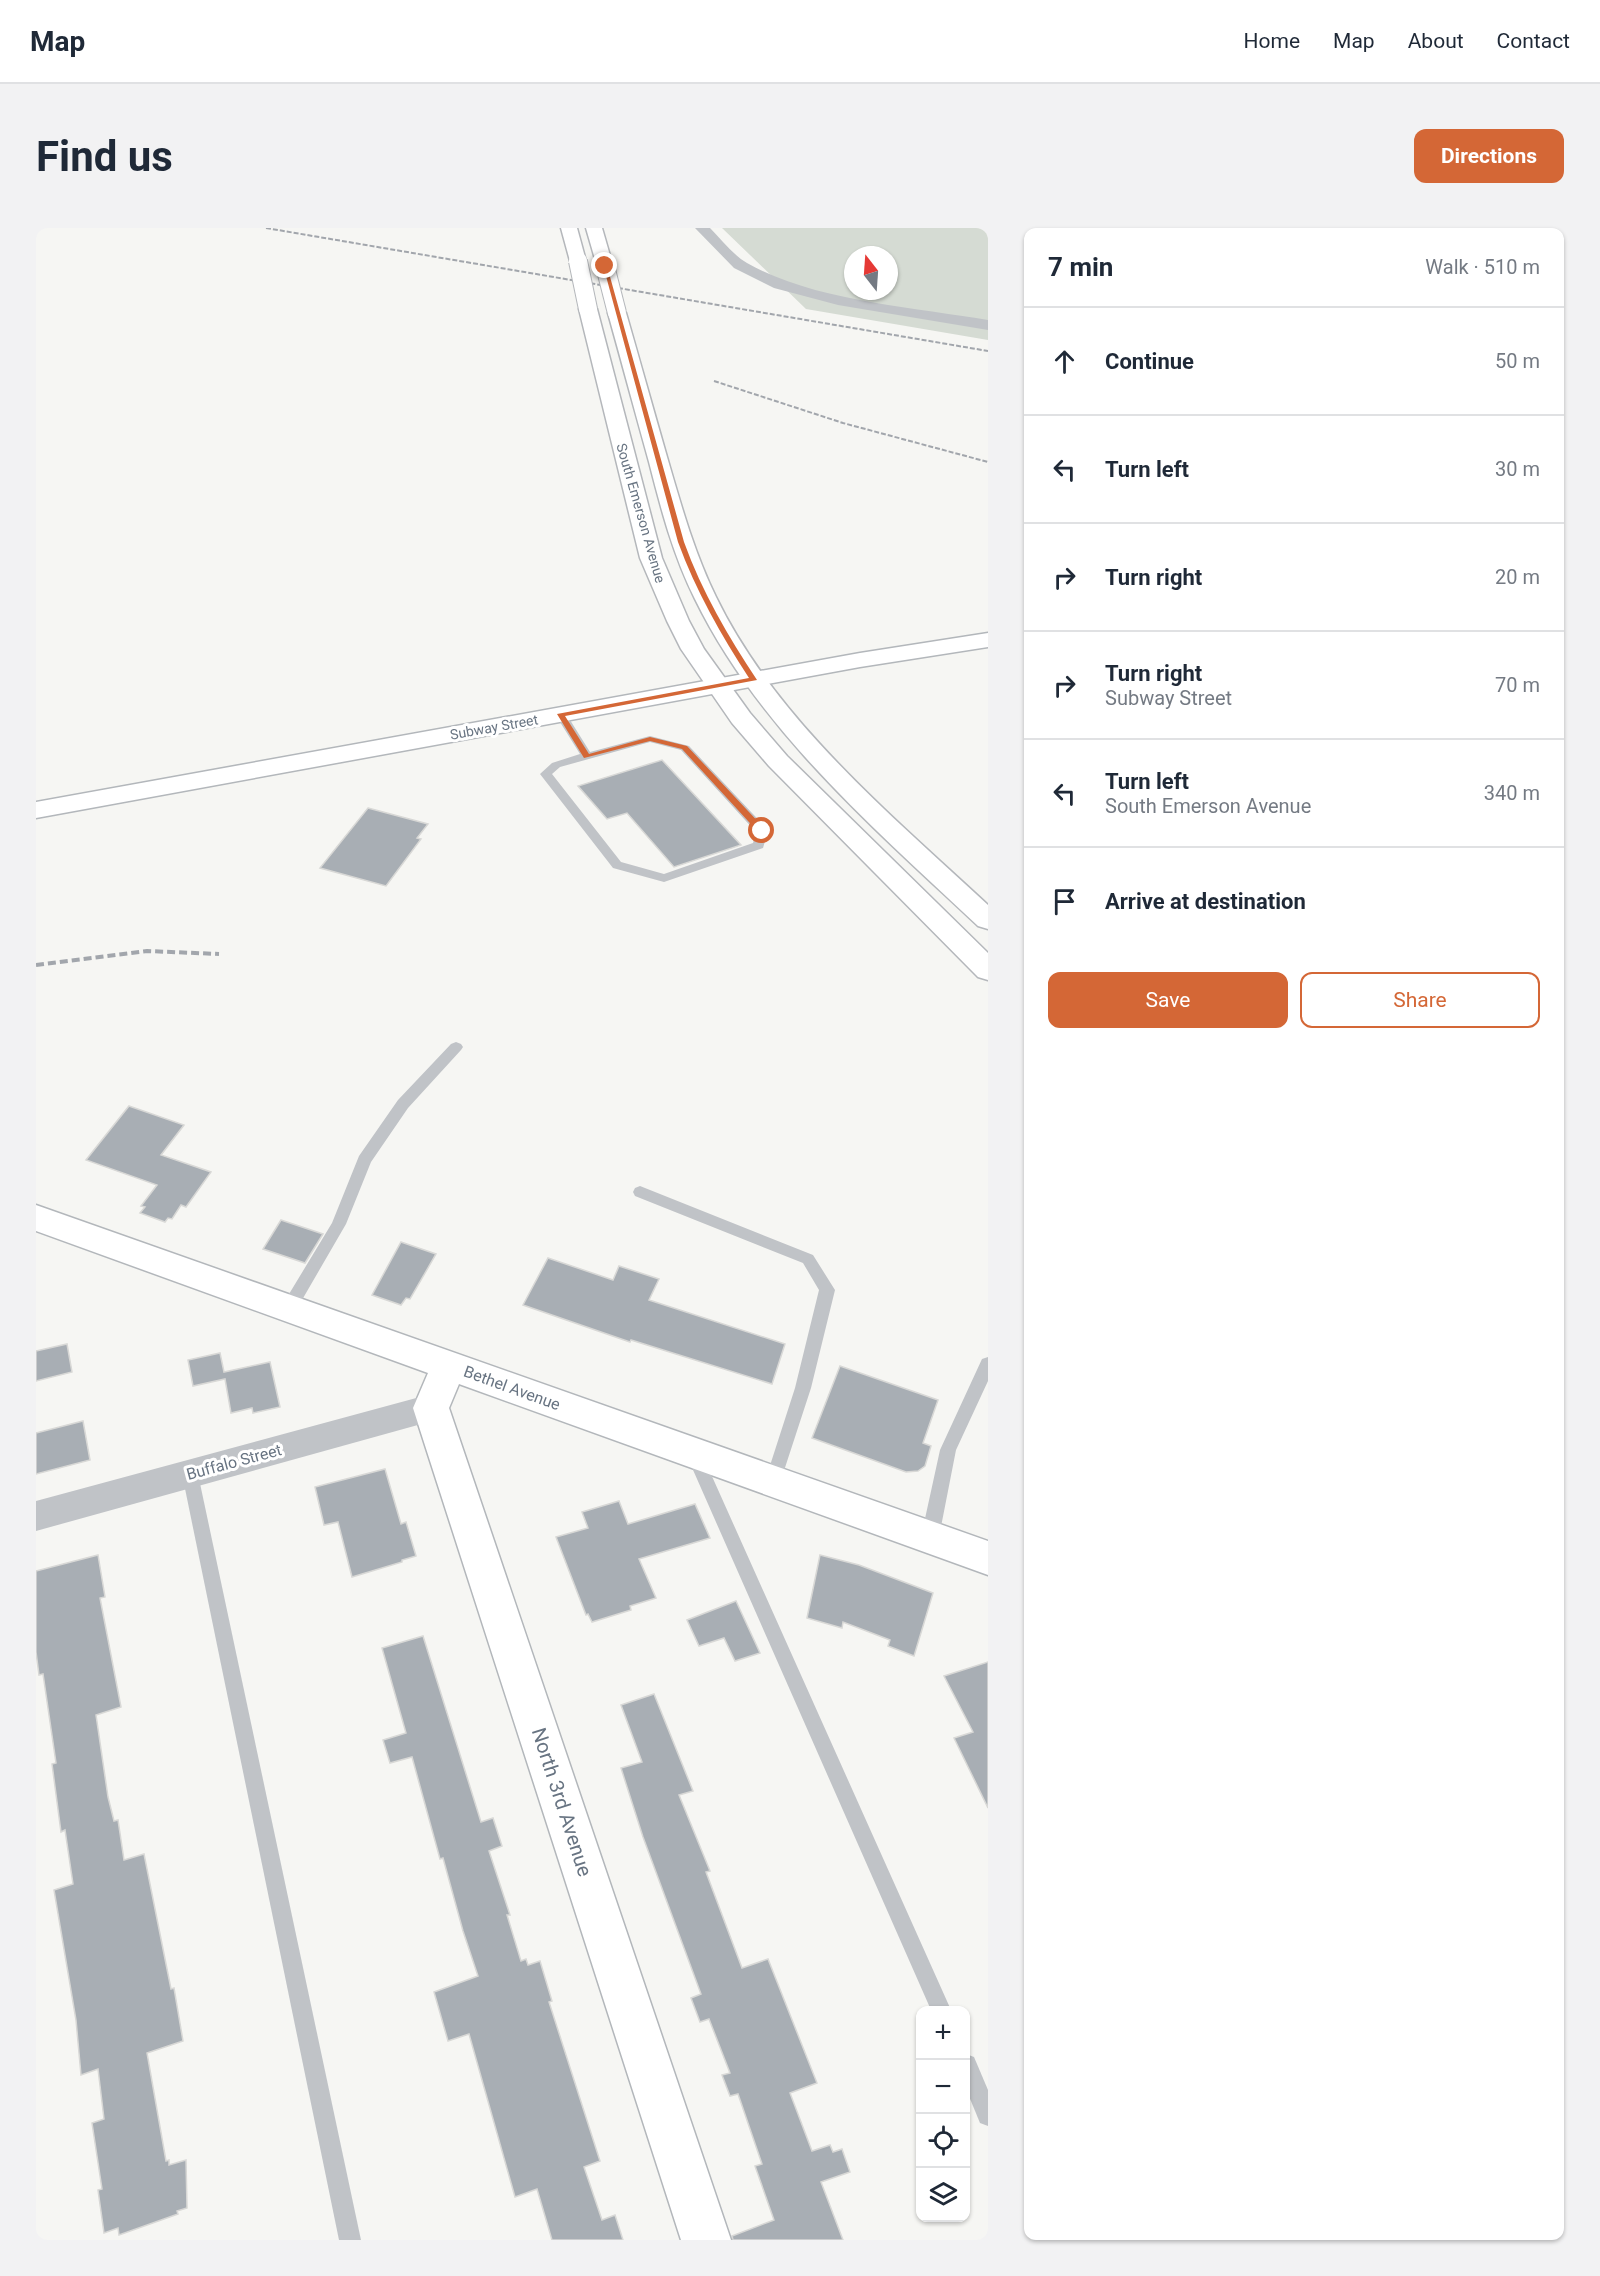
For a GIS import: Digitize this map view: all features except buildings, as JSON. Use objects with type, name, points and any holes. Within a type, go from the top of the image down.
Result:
[{"type":"main road","name":"South Emerson Avenue","points":[[569,228],[646,539],[662,586],[693,649],[741,718],[792,776],[988,970]]},
{"type":"main road","name":"South Emerson Avenue","points":[[594,228],[640,398],[690,567],[721,631],[771,703],[836,775],[988,920]]},
{"type":"main road","name":"Subway Street","points":[[36,810],[561,714],[988,640]]},
{"type":"main road","name":"Bethel Avenue","points":[[36,1218],[988,1558]]},
{"type":"main road","points":[[431,1408],[449,1366]]},
{"type":"main road","name":"North 3rd Avenue","points":[[431,1408],[706,2240]]},
{"type":"street","points":[[702,228],[740,265],[780,285],[838,300],[988,325]]},
{"type":"street","name":"Buffalo Street","points":[[36,1516],[431,1408]]},
{"type":"lane","points":[[561,714],[587,756]]},
{"type":"lane","points":[[650,739],[685,748],[762,831],[759,845],[664,878],[617,865],[546,774],[556,765],[587,756],[650,739]]},
{"type":"lane","points":[[289,1308],[339,1224],[369,1152],[403,1104],[456,1047]]},
{"type":"lane","points":[[640,1192],[808,1259],[827,1290],[803,1388],[773,1481]]},
{"type":"lane","points":[[930,1537],[948,1449],[988,1364]]},
{"type":"lane","points":[[694,1453],[939,2006]]},
{"type":"lane","points":[[190,1474],[350,2240]]},
{"type":"lane","points":[[970,2074],[988,2115]]},
{"type":"shaded area","points":[[722,228],[988,228],[988,340],[806,309]]},
{"type":"railway","points":[[266,228],[988,351]]},
{"type":"railway","points":[[714,381],[843,423],[988,462]]},
{"type":"railway","points":[[36,965],[147,951],[219,954]]},
{"type":"route","points":[[605,266],[681,542],[690,567],[721,631],[754,680],[561,714],[587,756],[650,739],[685,748],[762,831]]}]
